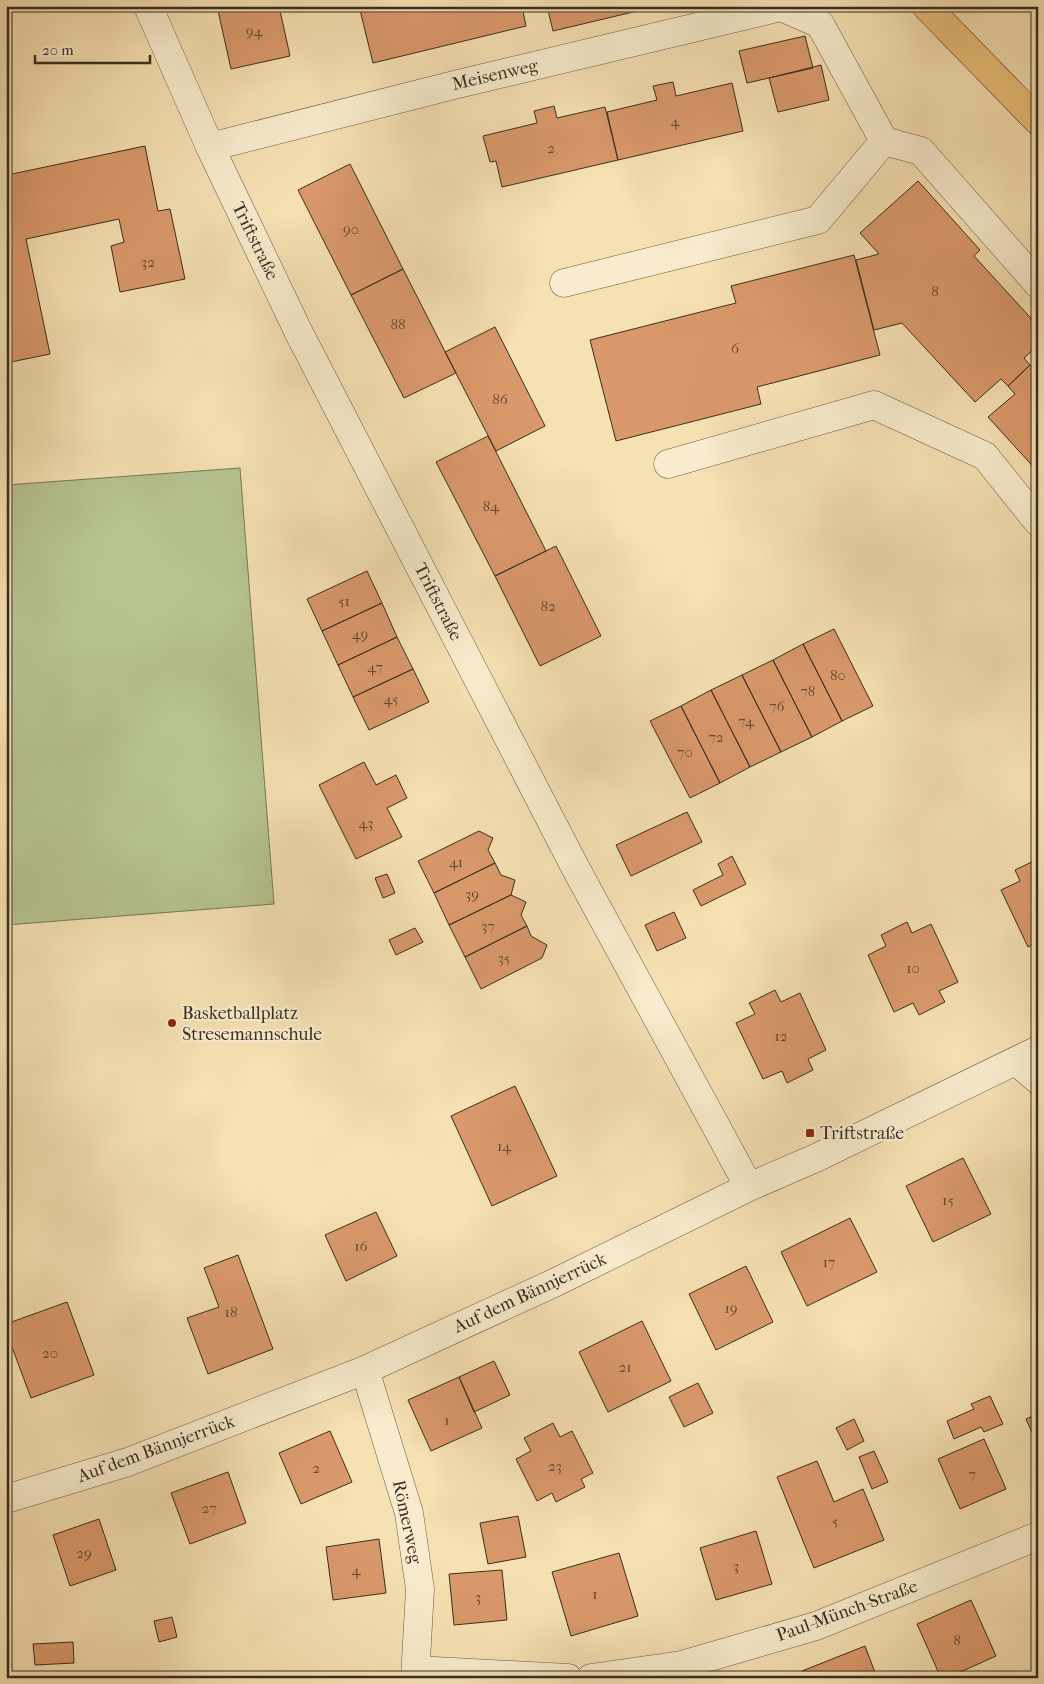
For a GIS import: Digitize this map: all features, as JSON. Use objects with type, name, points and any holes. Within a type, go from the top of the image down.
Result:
[{"type":"main road","points":[[926,6],[1038,121]]},
{"type":"street","name":"Triftstraße","points":[[148,6],[210,148],[299,333],[566,850],[749,1187]]},
{"type":"street","name":"Meisenweg","points":[[210,148],[458,84],[781,7]]},
{"type":"street","points":[[781,7],[820,24],[884,141],[921,151],[1038,284]]},
{"type":"street","points":[[564,284],[818,220],[884,141]]},
{"type":"street","points":[[668,464],[874,405],[984,456],[1038,522]]},
{"type":"street","points":[[1027,1056],[1038,1080]]},
{"type":"street","name":"Auf dem Bännjerrück","points":[[6,1499],[128,1462],[365,1370],[556,1282],[749,1187],[818,1157],[1027,1056]]},
{"type":"street","name":"Römerweg","points":[[365,1370],[409,1513],[420,1589],[416,1674]]},
{"type":"street","name":"Paul-Münch-Straße","points":[[591,1678],[682,1665],[816,1626],[1038,1536]]},
{"type":"street","points":[[416,1674],[568,1678]]},
{"type":"green space","points":[[240,468],[274,904],[6,925],[6,485]]},
{"type":"building","points":[[217,6],[279,6],[290,56],[231,69]]},
{"type":"building","points":[[359,6],[522,6],[526,26],[373,63]]},
{"type":"building","points":[[547,6],[649,6],[650,8],[553,31]]},
{"type":"building","points":[[805,36],[813,68],[747,83],[739,51]]},
{"type":"building","points":[[821,65],[829,100],[778,112],[769,78]]},
{"type":"building","points":[[673,82],[676,96],[732,83],[743,131],[618,160],[607,112],[657,100],[653,86]]},
{"type":"building","points":[[554,106],[557,118],[605,107],[618,160],[502,187],[496,161],[490,162],[483,136],[537,123],[534,111]]},
{"type":"building","points":[[145,146],[158,211],[170,209],[185,279],[120,292],[111,246],[124,242],[119,219],[26,239],[50,354],[6,363],[6,148],[12,174]]},
{"type":"building","points":[[350,164],[403,269],[351,295],[298,190]]},
{"type":"building","points":[[918,181],[980,250],[974,256],[1038,326],[1038,345],[1024,358],[1030,365],[1008,386],[1001,379],[975,402],[902,323],[874,330],[856,260],[879,254],[860,233]]},
{"type":"building","points":[[854,255],[880,355],[757,387],[761,404],[616,441],[590,340],[736,303],[731,286]]},
{"type":"building","points":[[403,269],[456,373],[404,398],[351,295]]},
{"type":"building","points":[[495,327],[545,426],[496,451],[445,352]]},
{"type":"building","points":[[1030,365],[1038,372],[1038,472],[988,417],[1015,394],[1008,386]]},
{"type":"building","points":[[488,436],[546,551],[495,576],[436,462]]},
{"type":"building","points":[[556,546],[601,636],[540,666],[495,576]]},
{"type":"building","points":[[367,571],[382,603],[322,631],[307,599]]},
{"type":"building","points":[[382,603],[397,637],[338,665],[322,631]]},
{"type":"building","points":[[834,629],[873,706],[842,721],[803,644]]},
{"type":"building","points":[[397,637],[413,669],[353,697],[338,665]]},
{"type":"building","points":[[803,644],[842,721],[812,737],[773,660]]},
{"type":"building","points":[[773,660],[812,737],[781,752],[742,675]]},
{"type":"building","points":[[413,669],[429,702],[369,730],[353,697]]},
{"type":"building","points":[[742,675],[781,752],[750,767],[711,690]]},
{"type":"building","points":[[711,690],[750,767],[720,783],[681,706]]},
{"type":"building","points":[[681,706],[720,783],[690,798],[650,721]]},
{"type":"building","points":[[364,762],[376,785],[396,775],[407,798],[387,808],[402,837],[356,859],[319,785]]},
{"type":"building","points":[[687,812],[702,842],[631,876],[616,845]]},
{"type":"building","points":[[479,831],[493,838],[488,850],[495,863],[434,893],[418,861]]},
{"type":"building","points":[[732,856],[746,884],[701,906],[693,890],[723,875],[718,864]]},
{"type":"building","points":[[1038,859],[1038,942],[1028,947],[1001,890],[1020,881],[1015,870]]},
{"type":"building","points":[[495,863],[501,875],[515,880],[511,895],[449,925],[434,893]]},
{"type":"building","points":[[387,874],[395,893],[383,898],[375,878]]},
{"type":"building","points":[[511,895],[526,902],[521,915],[527,926],[465,957],[449,925]]},
{"type":"building","points":[[674,912],[686,938],[657,951],[645,925]]},
{"type":"building","points":[[907,922],[912,933],[931,924],[958,982],[939,991],[945,1002],[919,1015],[913,1003],[894,1012],[868,955],[886,946],[881,935]]},
{"type":"building","points":[[527,926],[531,936],[547,945],[542,958],[481,989],[465,957]]},
{"type":"building","points":[[415,928],[423,942],[396,955],[389,940]]},
{"type":"building","points":[[775,990],[781,1002],[800,993],[826,1050],[808,1059],[813,1070],[787,1083],[782,1071],[763,1079],[736,1023],[755,1014],[749,1003]]},
{"type":"building","points":[[515,1086],[557,1176],[492,1206],[451,1116]]},
{"type":"building","points":[[963,1158],[991,1214],[933,1242],[906,1186]]},
{"type":"building","points":[[376,1212],[397,1256],[346,1281],[325,1235]]},
{"type":"building","points":[[850,1218],[877,1272],[807,1306],[781,1252]]},
{"type":"building","points":[[238,1255],[273,1349],[208,1374],[187,1318],[219,1307],[204,1268]]},
{"type":"building","points":[[746,1266],[773,1322],[716,1350],[689,1294]]},
{"type":"building","points":[[67,1302],[94,1375],[31,1398],[6,1331],[6,1324]]},
{"type":"building","points":[[642,1321],[671,1381],[608,1412],[579,1352]]},
{"type":"building","points":[[494,1361],[510,1395],[474,1412],[459,1377]]},
{"type":"building","points":[[459,1377],[482,1428],[431,1451],[408,1400]]},
{"type":"building","points":[[698,1383],[713,1413],[684,1427],[669,1397]]},
{"type":"building","points":[[990,1396],[1003,1424],[984,1432],[981,1427],[954,1439],[947,1421],[974,1409],[971,1404]]},
{"type":"building","points":[[1038,1414],[1038,1446],[1026,1419]]},
{"type":"building","points":[[854,1419],[864,1441],[847,1450],[836,1428]]},
{"type":"building","points":[[553,1423],[560,1437],[572,1431],[593,1473],[581,1479],[585,1487],[556,1502],[552,1493],[537,1501],[516,1459],[531,1451],[524,1438]]},
{"type":"building","points":[[330,1431],[352,1482],[301,1504],[279,1453]]},
{"type":"building","points":[[984,1439],[1006,1489],[960,1509],[938,1459]]},
{"type":"building","points":[[874,1451],[888,1482],[872,1489],[859,1457]]},
{"type":"building","points":[[817,1461],[834,1502],[863,1489],[884,1540],[814,1568],[777,1477]]},
{"type":"building","points":[[228,1472],[246,1523],[190,1544],[171,1493]]},
{"type":"building","points":[[518,1516],[526,1557],[488,1564],[480,1523]]},
{"type":"building","points":[[99,1519],[116,1570],[70,1586],[53,1535]]},
{"type":"building","points":[[756,1531],[772,1584],[716,1600],[700,1548]]},
{"type":"building","points":[[379,1539],[386,1593],[333,1600],[326,1547]]},
{"type":"building","points":[[619,1553],[638,1616],[571,1636],[552,1572]]},
{"type":"building","points":[[502,1570],[507,1620],[454,1625],[449,1574]]},
{"type":"building","points":[[971,1600],[996,1656],[947,1678],[941,1678],[917,1624]]},
{"type":"building","points":[[172,1617],[177,1637],[159,1642],[154,1621]]},
{"type":"building","points":[[73,1642],[74,1663],[35,1665],[33,1644]]},
{"type":"building","points":[[865,1646],[877,1678],[805,1678],[802,1671]]},
{"type":"place","name":"Basketballplatz Stresemannschule","points":[[172,1023]]},
{"type":"place","name":"Triftstraße","points":[[810,1133]]}]
